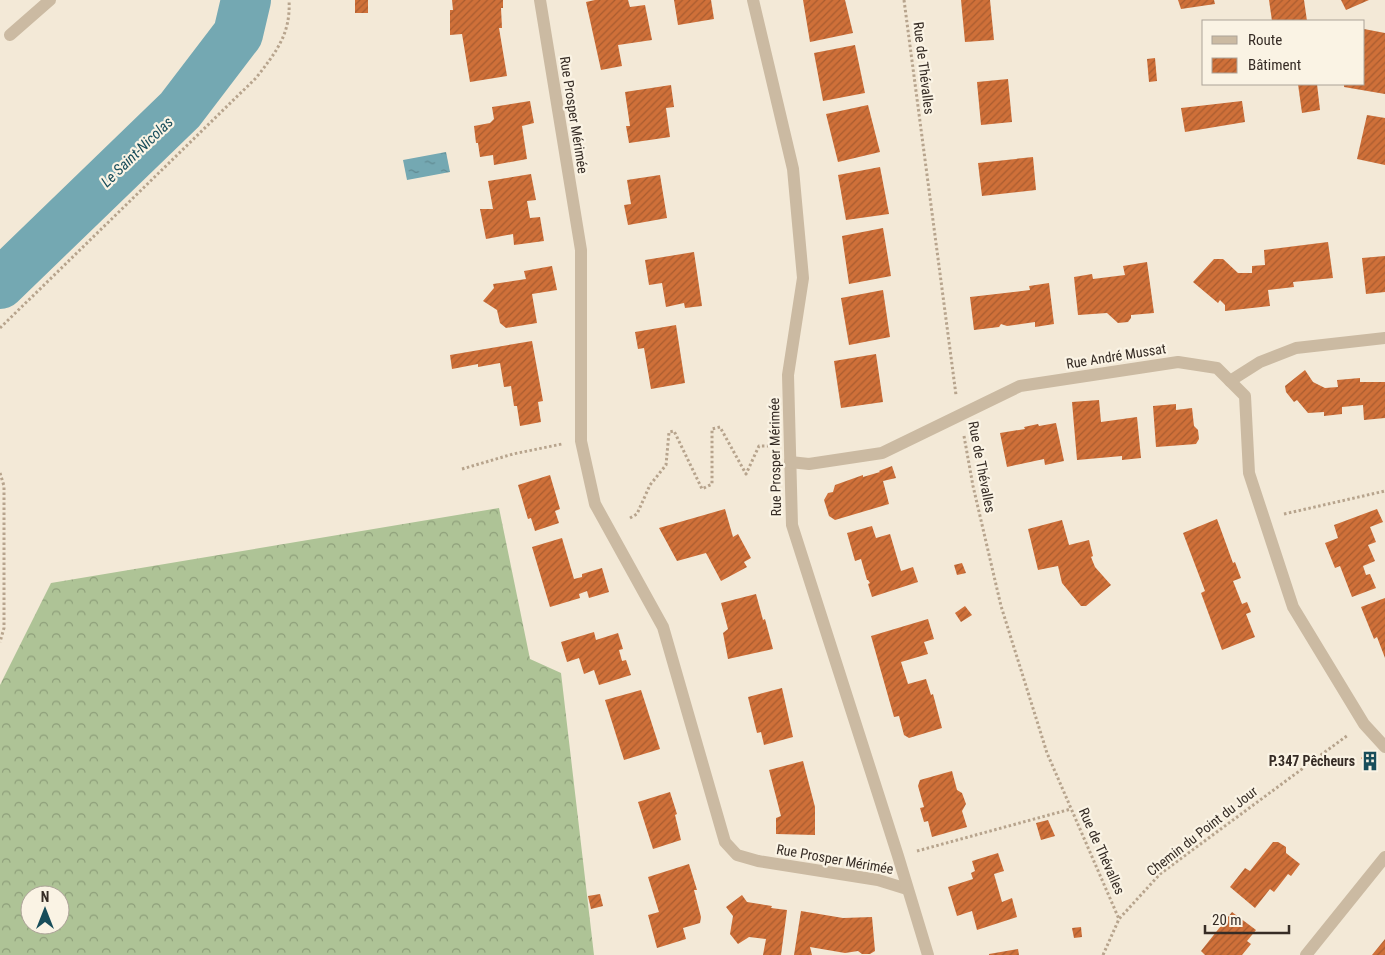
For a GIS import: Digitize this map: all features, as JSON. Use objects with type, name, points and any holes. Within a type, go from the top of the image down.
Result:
[{"type":"street","points":[[10,35],[50,0]]},
{"type":"street","name":"Rue Prosper Mérimée","points":[[540,0],[581,250],[581,441],[595,504],[663,627],[725,842],[737,855],[758,861],[878,880],[907,889]]},
{"type":"street","name":"Rue Prosper Mérimée","points":[[753,0],[794,169],[804,278],[788,375],[792,525],[907,889]]},
{"type":"street","points":[[1230,381],[1260,362],[1296,348],[1385,338]]},
{"type":"street","name":"Rue André Mussat","points":[[790,462],[809,464],[882,453],[1020,386],[1178,362],[1217,368],[1245,396],[1249,473],[1293,607],[1364,724],[1385,748]]},
{"type":"street","points":[[1306,955],[1385,857]]},
{"type":"street","points":[[907,889],[928,955]]},
{"type":"path","points":[[0,328],[256,78],[279,48],[290,16],[289,0]]},
{"type":"path","name":"Rue de Thévalles","points":[[904,0],[953,379],[973,486],[1001,606],[1047,753],[1119,919]]},
{"type":"path","points":[[630,518],[637,514],[650,485],[666,466],[669,432],[674,431],[702,489],[712,484],[712,429],[720,427],[746,474],[759,446],[768,446]]},
{"type":"path","points":[[462,469],[513,454],[570,442]]},
{"type":"path","points":[[0,472],[4,486],[4,628],[0,642]]},
{"type":"path","points":[[1264,518],[1385,491]]},
{"type":"path","name":"Chemin du Point du Jour","points":[[1103,955],[1119,919],[1160,874],[1364,724]]},
{"type":"path","points":[[898,856],[1071,809]]},
{"type":"green space","points":[[499,508],[530,659],[561,673],[594,955],[0,955],[0,685],[51,583]]},
{"type":"water","points":[[446,152],[450,172],[407,180],[403,160]]},
{"type":"building","points":[[355,0],[368,0],[368,13],[355,13]]},
{"type":"building","points":[[452,0],[503,0],[503,8],[501,8],[502,28],[499,28],[507,76],[470,82],[462,34],[450,35],[450,10],[453,10]]},
{"type":"building","points":[[595,0],[628,0],[630,7],[645,5],[652,40],[618,45],[622,66],[601,70],[586,2]]},
{"type":"building","points":[[674,0],[711,0],[714,19],[678,25]]},
{"type":"building","points":[[803,0],[845,0],[853,33],[810,42]]},
{"type":"building","points":[[961,0],[990,0],[994,40],[965,42]]},
{"type":"building","points":[[1178,0],[1214,0],[1215,4],[1181,9]]},
{"type":"building","points":[[1269,0],[1304,0],[1307,20],[1272,20]]},
{"type":"building","points":[[1341,0],[1369,0],[1346,10]]},
{"type":"building","points":[[1365,29],[1385,33],[1385,94],[1344,87],[1344,85],[1365,85]]},
{"type":"building","points":[[855,45],[865,93],[823,101],[814,53]]},
{"type":"building","points":[[1155,58],[1157,81],[1149,82],[1147,59]]},
{"type":"building","points":[[1008,79],[1012,122],[981,125],[977,82]]},
{"type":"building","points":[[671,85],[674,107],[666,108],[670,137],[629,143],[626,126],[630,126],[625,92]]},
{"type":"building","points":[[1298,85],[1317,85],[1320,110],[1302,113]]},
{"type":"building","points":[[530,101],[534,123],[522,126],[527,159],[494,165],[493,155],[480,157],[474,126],[490,123],[494,119],[492,107]]},
{"type":"building","points":[[1242,101],[1245,122],[1185,132],[1181,108]]},
{"type":"building","points":[[868,105],[880,152],[838,162],[826,114]]},
{"type":"building","points":[[1367,115],[1385,118],[1385,165],[1357,159]]},
{"type":"building","points":[[1033,157],[1036,190],[982,196],[978,163]]},
{"type":"building","points":[[880,167],[889,214],[846,220],[838,175]]},
{"type":"building","points":[[531,174],[536,200],[527,201],[530,218],[540,217],[544,241],[514,245],[513,234],[486,239],[480,209],[493,209],[488,181]]},
{"type":"building","points":[[660,175],[667,218],[628,225],[624,205],[631,204],[627,180]]},
{"type":"building","points":[[883,228],[891,276],[849,284],[842,236]]},
{"type":"building","points":[[1328,242],[1333,278],[1293,282],[1294,287],[1268,290],[1270,306],[1225,311],[1225,305],[1220,300],[1218,303],[1193,282],[1214,259],[1223,259],[1238,273],[1252,273],[1252,266],[1265,265],[1264,250]]},
{"type":"building","points":[[694,252],[702,306],[685,308],[684,303],[666,307],[662,283],[649,285],[645,260]]},
{"type":"building","points":[[1385,256],[1385,292],[1366,294],[1362,258]]},
{"type":"building","points":[[1147,262],[1154,313],[1131,315],[1128,322],[1118,323],[1107,313],[1078,315],[1074,277],[1092,274],[1093,279],[1125,275],[1123,266]]},
{"type":"building","points":[[552,266],[557,290],[532,294],[537,323],[506,328],[500,323],[497,310],[483,301],[494,288],[493,284],[526,279],[524,271]]},
{"type":"building","points":[[1049,283],[1054,324],[1035,327],[1035,322],[1007,326],[1001,324],[999,327],[974,330],[970,297],[1030,290],[1029,286]]},
{"type":"building","points":[[883,290],[890,337],[849,345],[841,298]]},
{"type":"building","points":[[676,325],[685,383],[651,389],[644,348],[638,349],[635,332]]},
{"type":"building","points":[[532,341],[543,401],[538,402],[541,422],[520,426],[511,386],[504,387],[500,363],[478,367],[478,364],[452,369],[450,355]]},
{"type":"building","points":[[876,354],[883,402],[841,408],[834,361]]},
{"type":"building","points":[[1305,370],[1313,382],[1325,388],[1338,387],[1337,380],[1360,378],[1360,382],[1385,382],[1385,418],[1364,420],[1363,405],[1342,407],[1342,414],[1324,416],[1324,412],[1308,413],[1297,400],[1294,402],[1286,392],[1285,386]]},
{"type":"building","points":[[1099,400],[1101,422],[1137,417],[1141,458],[1122,460],[1122,456],[1077,460],[1072,402]]},
{"type":"building","points":[[1176,404],[1176,410],[1192,408],[1194,426],[1198,430],[1199,439],[1196,444],[1156,447],[1153,406]]},
{"type":"building","points":[[1056,423],[1064,461],[1045,465],[1044,459],[1007,467],[1000,433],[1025,429],[1024,427],[1038,424],[1039,426]]},
{"type":"building","points":[[892,466],[896,478],[883,481],[889,504],[835,520],[829,516],[824,500],[828,493],[833,492],[835,485],[863,475],[863,477],[880,472]]},
{"type":"building","points":[[550,475],[560,509],[555,511],[559,523],[535,531],[531,518],[528,519],[518,485]]},
{"type":"building","points":[[725,509],[733,537],[738,534],[751,558],[744,562],[747,567],[721,581],[706,553],[677,561],[659,528]]},
{"type":"building","points":[[1377,509],[1383,522],[1370,527],[1376,542],[1368,545],[1375,561],[1363,566],[1366,575],[1370,574],[1376,588],[1352,597],[1340,566],[1335,568],[1325,543],[1338,538],[1334,525]]},
{"type":"building","points":[[1217,519],[1233,563],[1235,562],[1241,578],[1233,581],[1242,604],[1247,602],[1251,612],[1246,614],[1255,637],[1222,650],[1201,593],[1205,591],[1183,533]]},
{"type":"building","points":[[1062,520],[1069,545],[1089,540],[1093,556],[1091,557],[1095,567],[1111,585],[1086,606],[1081,606],[1062,583],[1058,566],[1038,570],[1028,529]]},
{"type":"building","points":[[872,526],[876,538],[890,534],[901,571],[913,567],[918,582],[872,597],[868,584],[870,583],[867,580],[861,559],[855,561],[847,533]]},
{"type":"building","points":[[562,538],[574,579],[582,577],[582,574],[602,568],[609,592],[589,598],[587,591],[579,594],[580,598],[550,607],[532,547]]},
{"type":"building","points":[[962,563],[966,573],[957,575],[954,565]]},
{"type":"building","points":[[756,594],[773,649],[728,659],[723,633],[728,629],[721,603]]},
{"type":"building","points":[[1385,598],[1385,658],[1377,637],[1374,639],[1361,607]]},
{"type":"building","points":[[965,606],[972,615],[961,622],[955,613]]},
{"type":"building","points":[[928,619],[934,639],[924,642],[928,654],[901,662],[908,684],[926,679],[931,695],[933,694],[942,728],[909,738],[904,735],[899,716],[894,717],[871,636]]},
{"type":"building","points":[[594,632],[596,640],[618,633],[623,649],[619,650],[622,661],[626,660],[631,675],[599,685],[594,670],[584,674],[579,658],[567,662],[561,642]]},
{"type":"building","points":[[782,688],[793,737],[764,745],[761,732],[757,733],[748,697]]},
{"type":"building","points":[[641,690],[660,749],[624,760],[605,700]]},
{"type":"building","name":"P.347 Pêcheurs","points":[[1368,752],[1378,764],[1371,770],[1361,758]]},
{"type":"building","points":[[803,761],[815,807],[815,835],[776,834],[776,818],[781,816],[769,770]]},
{"type":"building","points":[[952,771],[957,790],[962,793],[966,804],[962,811],[967,827],[932,837],[928,821],[924,822],[920,808],[924,807],[918,786],[920,780]]},
{"type":"building","points":[[670,792],[677,814],[675,815],[681,840],[653,849],[638,802]]},
{"type":"building","points":[[1048,820],[1055,836],[1041,840],[1036,823]]},
{"type":"building","points":[[1273,842],[1278,842],[1286,847],[1286,853],[1300,864],[1291,876],[1288,874],[1274,892],[1270,889],[1255,908],[1230,887],[1245,868],[1250,871]]},
{"type":"building","points":[[998,853],[1004,871],[994,874],[1002,902],[1012,898],[1017,917],[977,930],[972,911],[957,916],[948,887],[973,879],[971,873],[975,871],[972,861]]},
{"type":"building","points":[[689,864],[697,890],[694,890],[701,917],[700,923],[683,928],[686,939],[657,948],[648,915],[659,912],[648,877]]},
{"type":"building","points":[[600,894],[603,906],[591,909],[588,896]]},
{"type":"building","points":[[742,895],[747,902],[787,910],[781,955],[763,955],[766,939],[749,937],[738,944],[730,934],[733,916],[726,907]]},
{"type":"building","points":[[801,911],[843,918],[872,917],[875,951],[870,954],[862,954],[858,951],[845,953],[810,947],[812,955],[794,955]]},
{"type":"building","points":[[1232,912],[1256,930],[1247,941],[1251,944],[1242,955],[1205,955],[1201,951]]},
{"type":"building","points":[[1081,927],[1082,937],[1074,938],[1072,928]]},
{"type":"building","points":[[1385,939],[1385,955],[1372,955]]},
{"type":"building","points":[[1018,949],[1019,955],[989,955],[989,954]]},
{"type":"waterway","name":"Le Saint-Nicolas","points":[[0,284],[180,110],[238,34],[246,0]]},
{"type":"place","name":"P.347 Pêcheurs","points":[[1370,761]]}]
